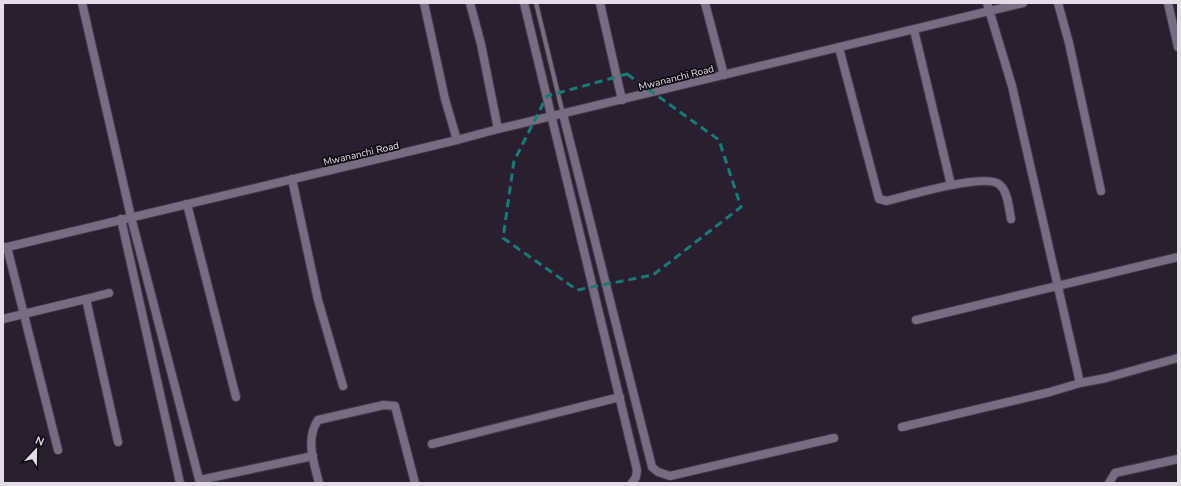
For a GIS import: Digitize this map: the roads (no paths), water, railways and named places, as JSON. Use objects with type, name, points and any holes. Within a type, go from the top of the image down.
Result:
[{"type":"street","points":[[82,3],[131,217],[200,482],[313,456]]},
{"type":"street","points":[[424,3],[457,140]]},
{"type":"street","points":[[470,3],[481,44],[498,129]]},
{"type":"street","points":[[524,3],[637,470],[636,477],[632,483]]},
{"type":"street","points":[[600,3],[622,100]]},
{"type":"street","points":[[706,3],[724,75]]},
{"type":"street","name":"Mwananchi Road","points":[[5,248],[914,30],[988,7],[1023,3]]},
{"type":"street","points":[[1058,3],[1069,43],[1100,191]]},
{"type":"street","points":[[1168,3],[1178,47]]},
{"type":"street","points":[[988,7],[1012,86],[1080,383]]},
{"type":"street","points":[[914,30],[951,185]]},
{"type":"street","points":[[839,48],[880,199],[887,201],[951,185],[995,181],[1004,189],[1011,220]]},
{"type":"street","points":[[563,114],[652,467],[658,472],[670,476],[834,438]]},
{"type":"street","points":[[292,179],[318,300],[343,386]]},
{"type":"street","points":[[187,204],[236,397]]},
{"type":"street","points":[[121,219],[180,483]]},
{"type":"street","points":[[5,248],[25,314],[58,450]]},
{"type":"street","points":[[916,320],[1178,257]]},
{"type":"street","points":[[3,320],[109,293]]},
{"type":"street","points":[[86,300],[118,442]]},
{"type":"street","points":[[902,427],[1050,392],[1080,383],[1106,378],[1178,358]]},
{"type":"street","points":[[432,444],[620,397]]},
{"type":"street","points":[[319,483],[313,456],[312,437],[313,428],[318,420],[384,405],[395,406],[415,483]]},
{"type":"street","points":[[1109,483],[1115,473],[1178,459]]},
{"type":"lane","points":[[536,3],[563,114]]}]
